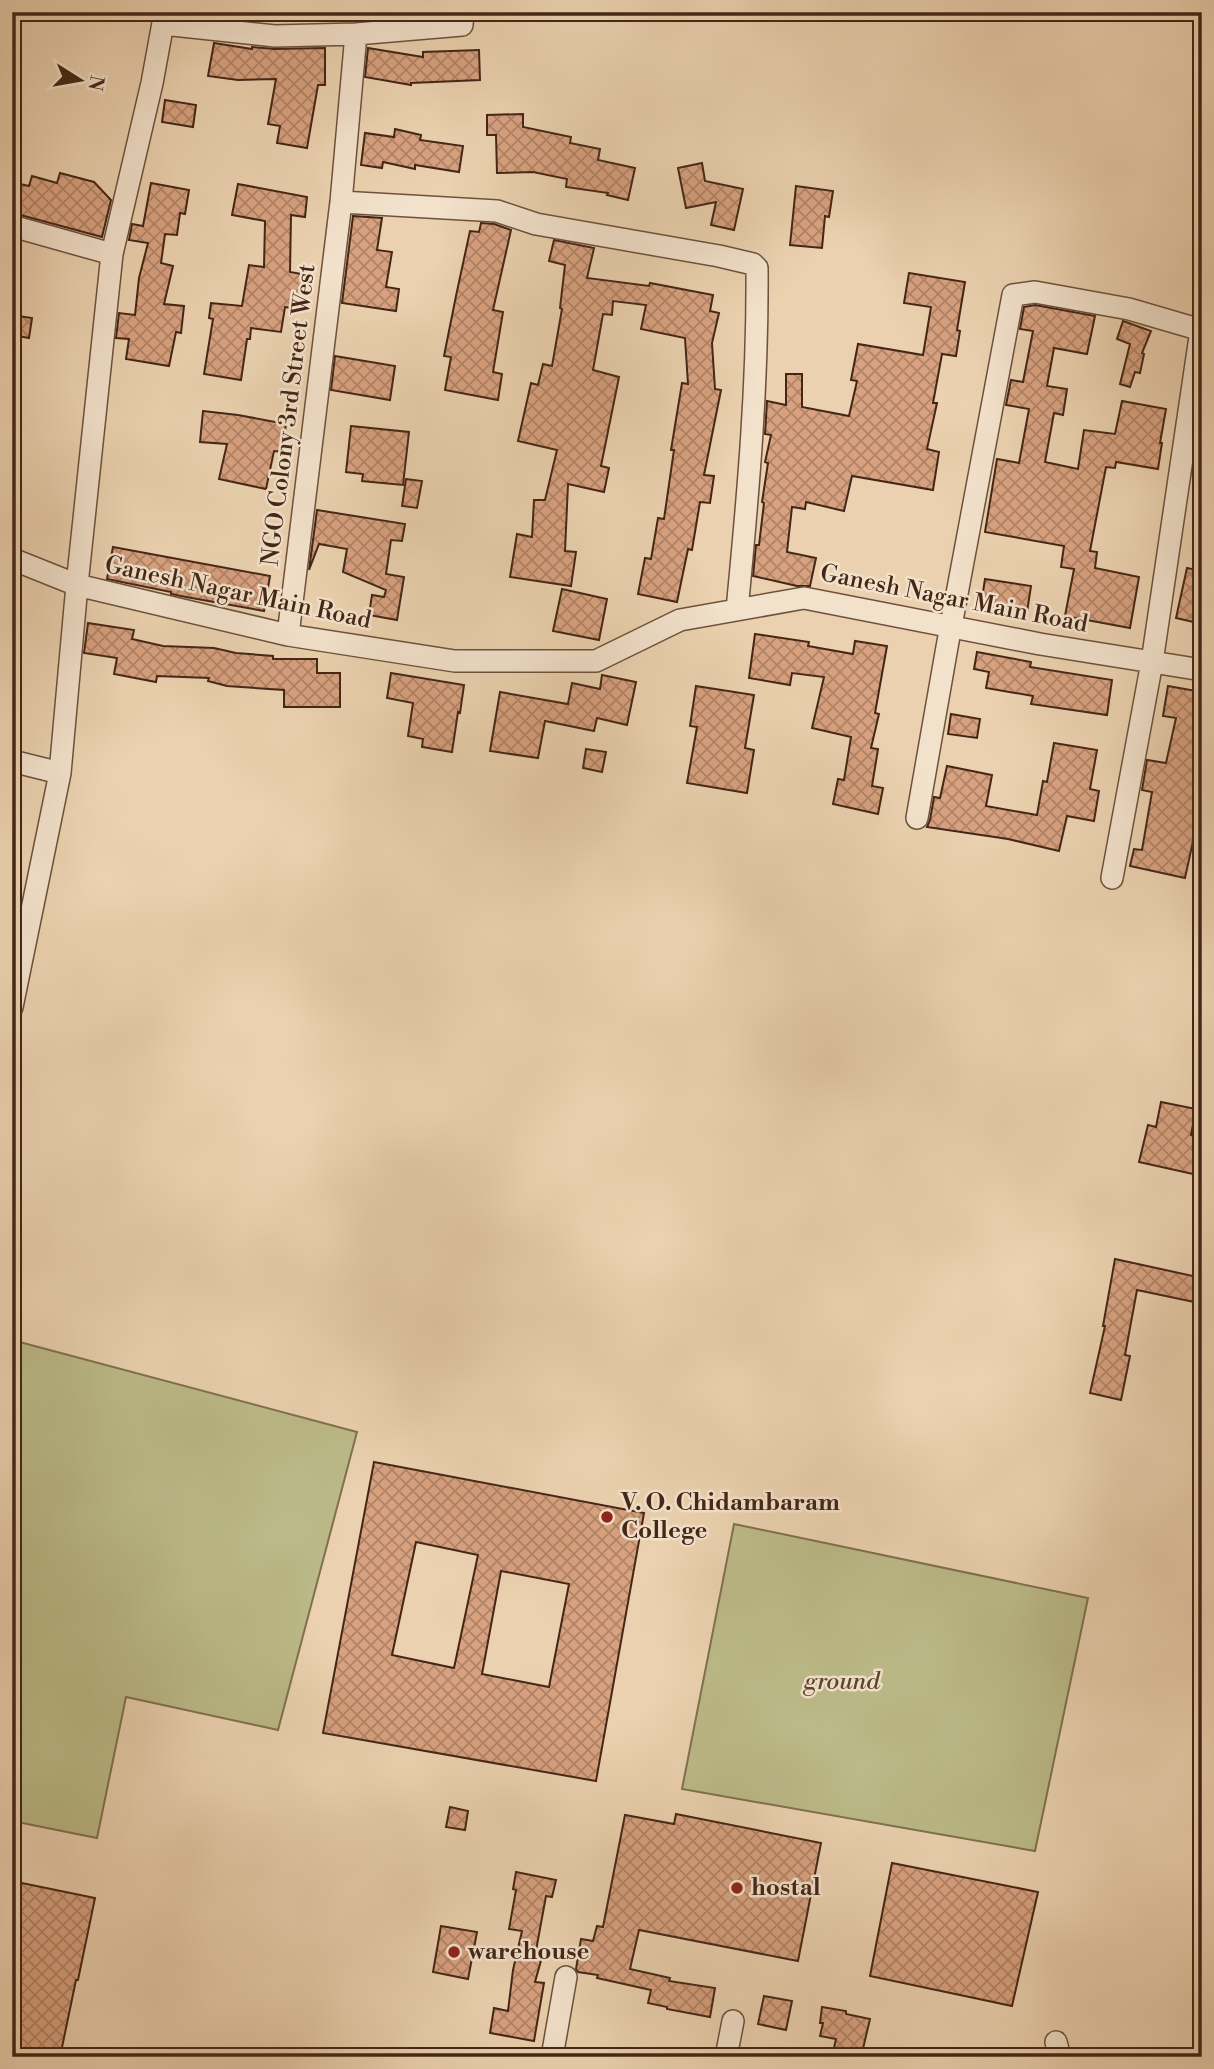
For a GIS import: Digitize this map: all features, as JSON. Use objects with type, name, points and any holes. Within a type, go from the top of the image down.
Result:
[{"type":"street","points":[[164,18],[275,36],[356,34],[462,25],[463,12]]},
{"type":"street","name":"Ganesh Nagar Main Road","points":[[164,18],[152,83],[112,254],[77,585],[288,635],[455,661],[596,661],[680,620],[804,598],[1040,644],[1202,670]]},
{"type":"street","name":"NGO Colony 3rd Street West","points":[[288,635],[341,202],[356,34]]},
{"type":"street","points":[[341,202],[497,211],[536,224],[719,256],[753,264],[757,268],[758,320],[751,466],[737,610]]},
{"type":"street","points":[[12,226],[112,254]]},
{"type":"street","points":[[917,818],[1013,295],[1035,292],[1115,306],[1201,330],[1152,662],[1112,878]]},
{"type":"street","points":[[12,559],[77,585],[60,773],[16,973],[12,1007]]},
{"type":"street","points":[[12,761],[60,773]]},
{"type":"street","points":[[552,2057],[566,1977]]},
{"type":"street","points":[[726,2057],[733,2021]]},
{"type":"green space","points":[[12,1340],[357,1432],[278,1730],[126,1697],[97,1838],[12,1821]]},
{"type":"green space","name":"ground","points":[[734,1524],[1088,1598],[1035,1851],[682,1789]]},
{"type":"building","points":[[214,43],[252,49],[325,48],[325,85],[318,85],[307,148],[277,143],[280,126],[268,124],[276,79],[238,80],[208,76]]},
{"type":"building","points":[[368,48],[423,57],[423,52],[479,50],[480,80],[411,85],[365,77]]},
{"type":"building","points":[[165,100],[196,105],[193,127],[162,122]]},
{"type":"building","points":[[523,114],[523,127],[571,137],[570,143],[600,149],[598,160],[635,168],[628,200],[607,195],[608,193],[566,187],[567,179],[533,172],[497,173],[496,135],[487,135],[487,115]]},
{"type":"building","points":[[395,129],[421,135],[420,140],[463,146],[459,172],[415,165],[415,169],[383,162],[382,168],[361,165],[365,133],[394,137]]},
{"type":"building","points":[[702,163],[705,181],[743,189],[734,230],[711,225],[716,202],[686,208],[678,168]]},
{"type":"building","points":[[60,173],[94,182],[111,200],[102,237],[13,213],[20,184],[29,186],[32,176],[57,183]]},
{"type":"building","points":[[151,183],[189,190],[185,214],[180,213],[177,235],[165,234],[161,263],[173,266],[164,304],[184,306],[181,333],[176,332],[169,366],[126,359],[129,339],[116,338],[119,313],[135,315],[139,278],[148,243],[129,240],[132,224],[143,226]]},
{"type":"building","points":[[238,184],[307,197],[305,217],[291,215],[290,272],[307,275],[301,310],[285,307],[281,332],[251,328],[241,380],[204,374],[213,319],[209,318],[211,303],[242,306],[249,265],[264,267],[265,221],[232,215]]},
{"type":"building","points":[[796,186],[833,191],[829,217],[825,216],[822,248],[790,245]]},
{"type":"building","points":[[353,216],[382,218],[377,250],[392,252],[386,287],[399,289],[396,311],[342,303]]},
{"type":"building","points":[[481,223],[511,230],[493,310],[503,312],[493,372],[502,374],[498,400],[445,390],[451,357],[444,356],[470,231],[479,232]]},
{"type":"building","points":[[554,240],[594,248],[587,278],[649,286],[650,283],[713,295],[710,311],[719,313],[712,343],[715,389],[721,390],[704,475],[714,476],[710,503],[700,502],[692,550],[688,549],[677,602],[638,594],[645,558],[651,559],[658,518],[664,519],[674,450],[671,450],[682,383],[688,384],[685,338],[641,329],[646,305],[613,301],[612,315],[603,314],[593,370],[619,377],[601,466],[609,468],[604,492],[568,484],[565,551],[576,552],[571,586],[510,577],[517,534],[532,537],[534,500],[545,500],[557,450],[518,441],[531,383],[538,385],[543,364],[552,366],[562,309],[565,265],[549,261]]},
{"type":"building","points":[[909,273],[965,282],[957,330],[960,331],[956,356],[942,354],[933,403],[937,403],[927,449],[939,452],[933,490],[852,476],[844,511],[806,502],[805,509],[792,507],[787,552],[816,558],[810,586],[797,586],[753,576],[764,503],[768,463],[765,462],[771,435],[765,434],[767,401],[786,405],[786,374],[802,374],[802,407],[849,416],[857,381],[851,380],[858,344],[923,355],[931,307],[904,303]]},
{"type":"building","points":[[1035,305],[1095,316],[1087,354],[1054,348],[1047,386],[1067,389],[1063,415],[1054,413],[1045,462],[1078,469],[1084,430],[1115,434],[1122,401],[1166,409],[1158,469],[1116,462],[1115,468],[1106,467],[1090,551],[1097,552],[1095,568],[1139,577],[1130,628],[1065,616],[1074,569],[1061,567],[1064,546],[985,532],[997,459],[1019,463],[1029,409],[1006,405],[1011,380],[1023,382],[1033,331],[1020,329],[1024,307]]},
{"type":"building","points":[[12,315],[32,318],[29,338],[12,335]]},
{"type":"building","points":[[1123,321],[1151,331],[1142,353],[1140,373],[1135,372],[1130,387],[1120,384],[1130,344],[1117,339]]},
{"type":"building","points":[[335,356],[395,366],[390,400],[331,390]]},
{"type":"building","points":[[203,411],[286,424],[282,452],[274,451],[266,489],[219,479],[227,444],[200,442]]},
{"type":"building","points":[[351,426],[409,432],[403,485],[362,481],[363,474],[346,472]]},
{"type":"building","points":[[406,479],[422,481],[417,508],[402,506]]},
{"type":"building","points":[[317,510],[405,524],[402,541],[391,540],[386,574],[404,577],[397,620],[369,615],[372,595],[384,597],[386,590],[343,572],[347,549],[319,544],[309,570]]},
{"type":"building","points":[[113,547],[270,576],[264,611],[107,579]]},
{"type":"building","points":[[1187,568],[1202,571],[1202,624],[1176,618]]},
{"type":"building","points":[[985,579],[1031,586],[1027,612],[981,605]]},
{"type":"building","points":[[562,589],[607,599],[599,640],[553,631]]},
{"type":"building","points":[[88,623],[134,630],[132,639],[163,646],[214,648],[273,656],[273,659],[317,659],[317,673],[340,673],[340,707],[284,707],[284,690],[227,686],[208,681],[209,678],[157,676],[156,682],[114,674],[117,658],[84,653]]},
{"type":"building","points":[[755,634],[809,642],[808,646],[853,654],[855,641],[887,646],[875,713],[879,714],[871,748],[878,749],[872,786],[883,788],[878,814],[833,804],[838,779],[844,780],[851,737],[812,728],[824,677],[792,673],[790,685],[749,678]]},
{"type":"building","points":[[977,652],[1031,662],[1030,667],[1112,680],[1107,715],[1031,704],[1033,696],[986,688],[989,672],[974,669]]},
{"type":"building","points":[[391,673],[464,685],[452,752],[422,747],[423,739],[408,736],[413,703],[387,698]]},
{"type":"building","points":[[602,675],[636,682],[627,725],[597,718],[594,731],[545,721],[538,758],[490,751],[500,692],[568,704],[572,683],[600,689]]},
{"type":"building","points":[[696,686],[754,695],[745,748],[754,750],[747,793],[687,783],[697,727],[690,726]]},
{"type":"building","points":[[1168,686],[1202,692],[1202,833],[1195,832],[1185,878],[1130,866],[1134,849],[1142,850],[1152,792],[1142,790],[1147,760],[1166,763],[1176,718],[1163,716]]},
{"type":"building","points":[[951,714],[980,719],[977,738],[948,734]]},
{"type":"building","points":[[1054,743],[1097,750],[1090,789],[1099,791],[1094,821],[1067,816],[1059,851],[1008,839],[927,827],[934,797],[940,798],[947,766],[992,775],[986,806],[1037,815],[1043,781],[1047,782]]},
{"type":"building","points":[[586,749],[606,752],[602,772],[583,768]]},
{"type":"building","points":[[1161,1102],[1196,1109],[1191,1135],[1202,1137],[1202,1176],[1139,1162],[1148,1125],[1156,1127]]},
{"type":"building","points":[[1115,1259],[1202,1278],[1199,1303],[1137,1290],[1125,1355],[1130,1356],[1121,1400],[1090,1393],[1105,1326]]},
{"type":"building","points":[[374,1462],[644,1513],[596,1781],[323,1733]],"holes":[[[416,1542],[478,1555],[454,1668],[392,1655]],[[501,1571],[569,1584],[549,1687],[482,1674]]]},
{"type":"building","points":[[450,1807],[468,1811],[465,1830],[446,1827]]},
{"type":"building","name":"hostal","points":[[676,1814],[821,1843],[798,1961],[639,1930],[630,1969],[670,1978],[669,1981],[715,1988],[710,2017],[648,2003],[651,1990],[597,1978],[598,1975],[578,1972],[576,1969],[581,1939],[593,1941],[597,1926],[603,1927],[625,1815],[674,1824]]},
{"type":"building","name":"hostal","points":[[892,1863],[1038,1892],[1012,2006],[870,1976]]},
{"type":"building","points":[[516,1872],[556,1880],[552,1897],[546,1896],[535,1956],[542,1957],[535,1982],[544,1983],[534,2041],[490,2033],[494,2008],[508,2011],[513,1970],[522,1931],[509,1929],[516,1890],[513,1889]]},
{"type":"building","points":[[12,1881],[95,1898],[60,2057],[12,2057]]},
{"type":"building","name":"warehouse","points":[[441,1926],[477,1932],[468,1979],[433,1972]]},
{"type":"building","points":[[764,1996],[792,2001],[786,2030],[758,2024]]},
{"type":"building","points":[[822,2007],[870,2019],[861,2057],[832,2057],[836,2039],[820,2036]]},
{"type":"place","name":"V. O. Chidambaram College","points":[[607,1517]]},
{"type":"place","name":"hostal","points":[[737,1888]]},
{"type":"place","name":"warehouse","points":[[454,1952]]}]
